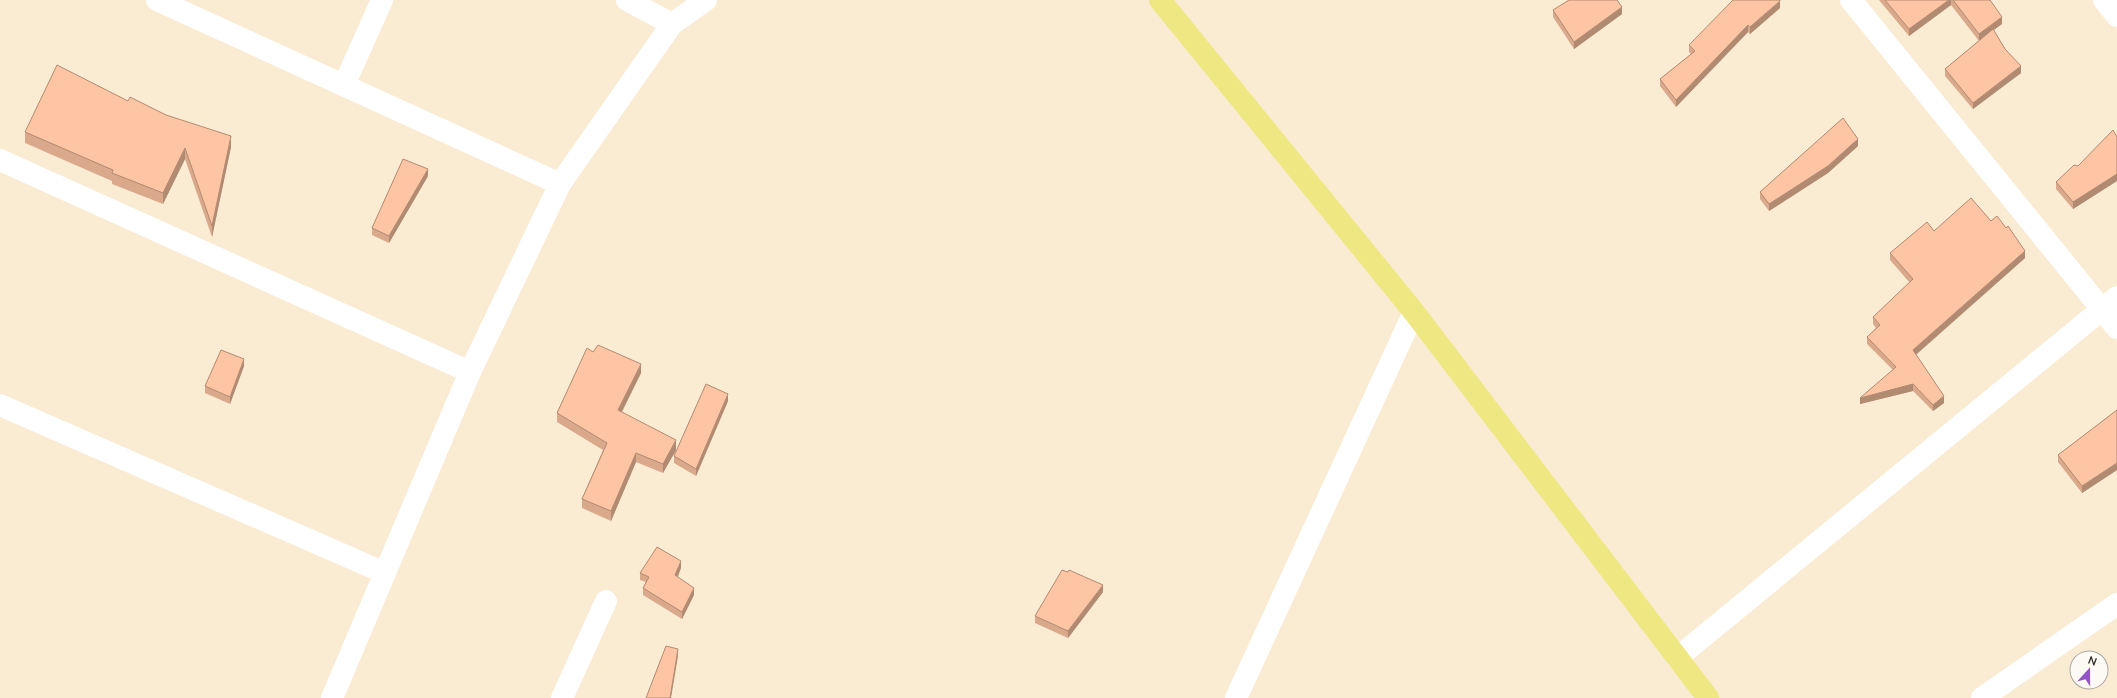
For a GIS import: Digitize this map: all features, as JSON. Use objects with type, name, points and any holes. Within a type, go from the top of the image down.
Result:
[{"type":"main road","points":[[1160,0],[1414,312],[1708,698]]},
{"type":"street","points":[[344,85],[382,0]]},
{"type":"street","points":[[627,0],[672,24]]},
{"type":"street","points":[[332,698],[470,372],[560,184],[672,24],[706,0]]},
{"type":"street","points":[[1851,0],[2109,303],[2117,328]]},
{"type":"street","points":[[2104,0],[2117,16]]},
{"type":"street","points":[[171,3],[344,85],[560,184]]},
{"type":"street","points":[[0,160],[470,372]]},
{"type":"street","points":[[1677,658],[2109,303]]},
{"type":"street","points":[[1236,698],[1414,312]]},
{"type":"street","points":[[0,405],[385,573]]},
{"type":"street","points":[[562,698],[606,602]]},
{"type":"street","points":[[1982,698],[2117,604]]},
{"type":"building","points":[[1569,0],[1617,0],[1622,7],[1574,42],[1553,10]]},
{"type":"building","points":[[1733,0],[1780,1],[1750,27],[1748,25],[1676,100],[1660,79],[1695,51],[1689,45]]},
{"type":"building","points":[[1885,0],[1949,0],[1909,29]]},
{"type":"building","points":[[1953,0],[1990,0],[2002,17],[1979,34]]},
{"type":"building","points":[[1993,29],[2005,49],[2021,66],[1973,103],[1945,69]]},
{"type":"building","points":[[57,65],[128,101],[130,97],[166,115],[231,136],[212,226],[185,148],[163,193],[112,173],[113,170],[25,132]]},
{"type":"building","points":[[1843,118],[1858,139],[1828,166],[1769,204],[1760,192]]},
{"type":"building","points":[[2113,130],[2117,137],[2117,174],[2073,202],[2056,182],[2074,165],[2078,166]]},
{"type":"building","points":[[403,159],[428,169],[389,236],[372,228]]},
{"type":"building","points":[[1971,198],[1991,221],[1997,216],[2006,228],[2008,226],[2025,251],[1913,350],[1944,396],[1933,405],[1913,384],[1860,398],[1896,367],[1867,337],[1880,325],[1873,317],[1913,279],[1890,253],[1927,222],[1934,231]]},
{"type":"building","points":[[598,345],[641,364],[618,410],[676,440],[663,464],[636,453],[611,511],[582,499],[607,443],[557,413],[587,348],[593,352]]},
{"type":"building","points":[[221,350],[244,359],[230,397],[205,386]]},
{"type":"building","points":[[706,384],[728,394],[696,469],[674,456]]},
{"type":"building","points":[[2117,410],[2117,463],[2082,486],[2058,455]]},
{"type":"building","points":[[657,547],[681,561],[675,575],[694,588],[682,612],[643,588],[649,577],[640,573]]},
{"type":"building","points":[[1062,570],[1068,572],[1069,570],[1103,585],[1068,631],[1035,616]]},
{"type":"building","points":[[666,646],[678,649],[670,698],[646,698]]}]
